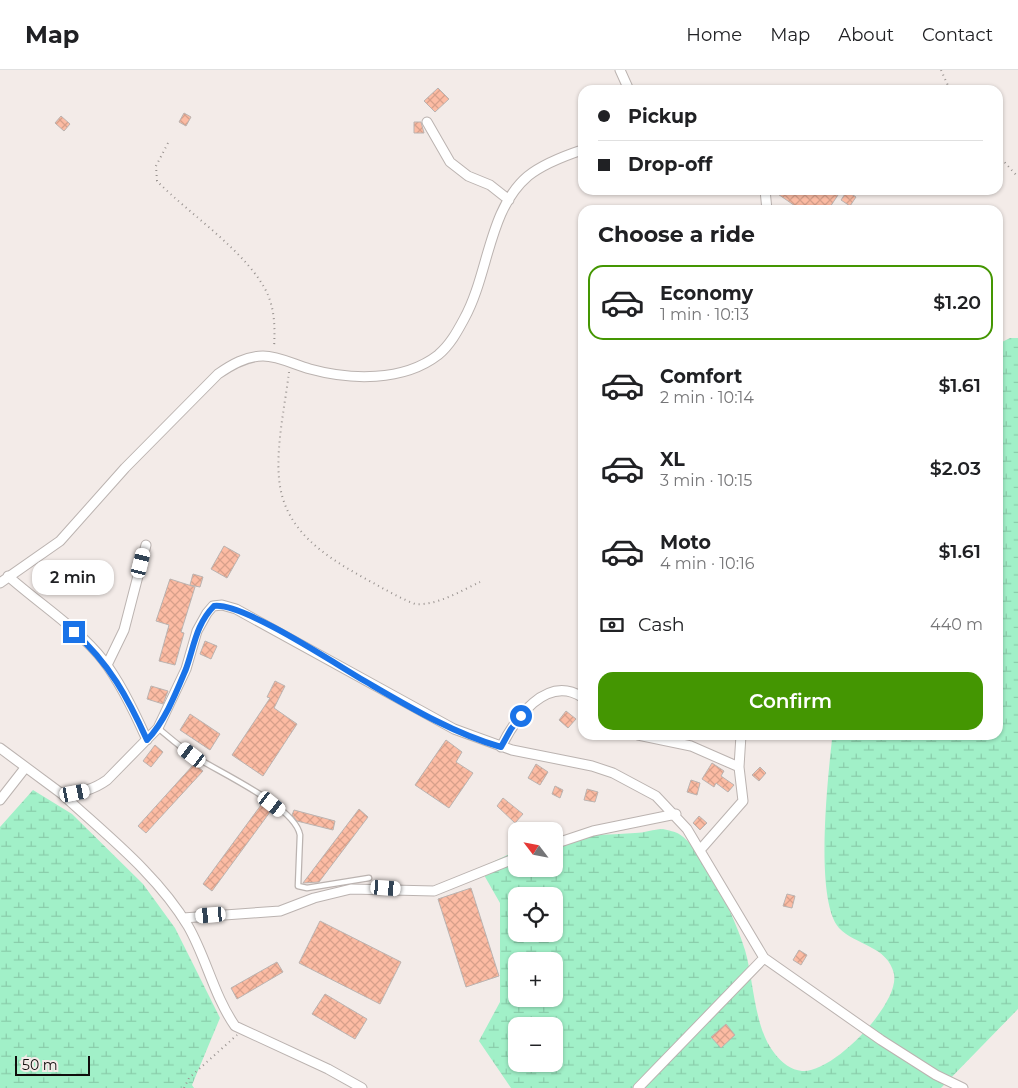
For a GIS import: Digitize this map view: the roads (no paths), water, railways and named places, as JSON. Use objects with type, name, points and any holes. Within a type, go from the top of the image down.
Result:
[{"type":"street","points":[[620,70],[628,85]]},
{"type":"street","points":[[427,122],[450,162],[468,176],[490,185],[509,200]]},
{"type":"street","points":[[0,584],[8,576],[60,541],[125,468],[218,374],[233,364],[252,357],[273,358],[330,374],[358,377],[401,371],[437,356],[450,342],[476,296],[498,219],[518,186],[529,175],[543,166],[578,152]]},
{"type":"street","points":[[106,665],[124,630],[146,545]]},
{"type":"street","points":[[8,576],[90,646],[106,665],[147,740]]},
{"type":"street","points":[[62,794],[86,791],[108,780],[147,740],[158,728],[186,668],[202,621],[214,606],[222,605],[236,609],[305,645],[362,680],[454,729],[501,747],[592,766],[612,773],[656,796],[676,814],[700,850],[764,958],[879,1039],[923,1067],[963,1088]]},
{"type":"street","points":[[501,747],[511,729],[538,699],[561,691],[578,696]]},
{"type":"street","points":[[669,740],[681,742],[739,767]]},
{"type":"street","points":[[700,850],[742,803],[739,767],[741,740]]},
{"type":"street","points":[[0,748],[62,794],[138,864],[183,918],[197,943],[232,1023],[241,1029],[328,1069],[362,1088]]},
{"type":"street","points":[[0,800],[25,768]]},
{"type":"street","points":[[563,841],[594,831],[676,814]]},
{"type":"street","points":[[183,918],[280,911],[314,898],[351,889],[434,890],[508,861]]},
{"type":"street","points":[[638,1088],[764,958]]},
{"type":"lane","points":[[158,728],[192,755],[254,790],[291,819],[299,829],[300,835],[298,886],[307,888],[369,878]]}]
